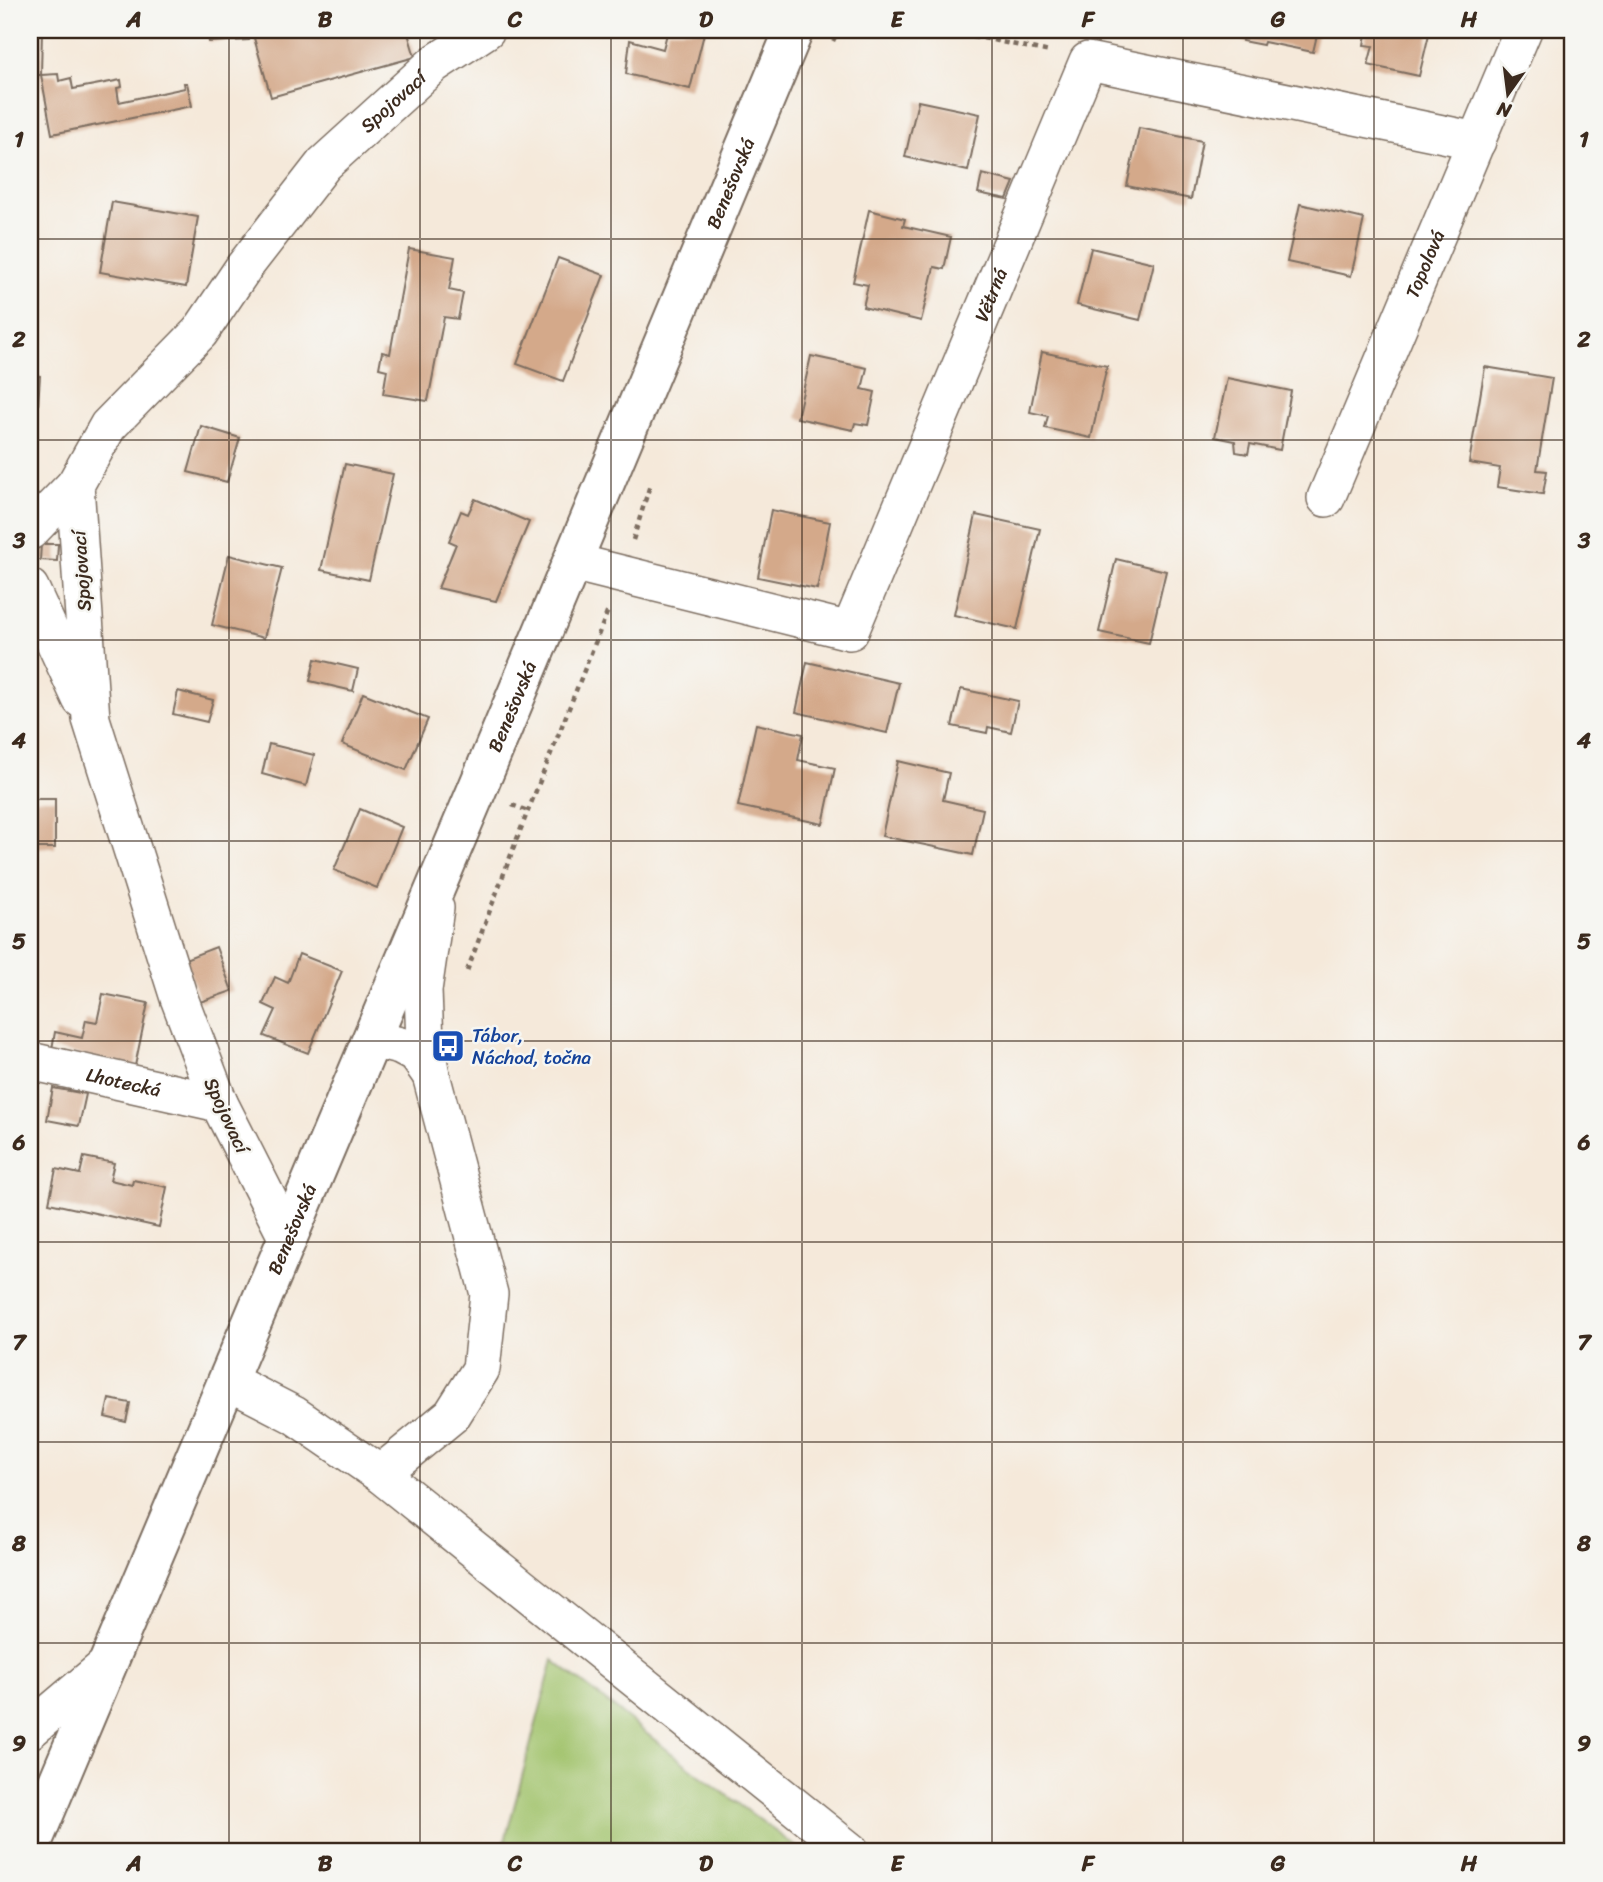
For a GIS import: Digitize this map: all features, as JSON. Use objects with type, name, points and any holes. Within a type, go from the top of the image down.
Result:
[{"type":"main road","name":"Benešovská","points":[[30,1848],[794,30]]},
{"type":"street","name":"Spojovací","points":[[288,1239],[219,1103],[179,998],[91,719],[75,485],[108,426],[200,332],[244,267],[324,164],[434,64],[486,30]]},
{"type":"street","name":"Topolová","points":[[1326,498],[1523,30]]},
{"type":"street","points":[[1088,61],[1477,141]]},
{"type":"street","name":"Větrná","points":[[572,562],[850,631],[1088,61]]},
{"type":"street","points":[[30,531],[75,485]]},
{"type":"street","points":[[30,588],[91,719]]},
{"type":"street","points":[[380,1474],[452,1415],[481,1369],[489,1294],[425,1044],[423,990],[438,882]]},
{"type":"street","points":[[372,1039],[400,1046],[417,1055],[431,1075]]},
{"type":"street","name":"Lhotecká","points":[[30,1061],[219,1103]]},
{"type":"street","points":[[228,1381],[294,1415],[380,1474],[851,1852]]},
{"type":"street","points":[[30,1730],[108,1664]]},
{"type":"path","points":[[944,30],[1088,61]]},
{"type":"green space","points":[[553,1660],[693,1770],[803,1852],[502,1852]]},
{"type":"building","points":[[30,30],[42,30],[41,75],[30,75]]},
{"type":"building","points":[[187,30],[248,30],[249,40],[209,42],[208,33],[187,35]]},
{"type":"building","points":[[407,30],[415,57],[271,97],[252,31]]},
{"type":"building","points":[[668,30],[705,30],[690,89],[626,74],[630,40],[663,49]]},
{"type":"building","points":[[1244,30],[1331,30],[1317,35],[1313,52],[1264,42],[1263,45],[1242,41]]},
{"type":"building","points":[[1367,30],[1430,30],[1419,76],[1368,65],[1373,46],[1364,45]]},
{"type":"building","points":[[58,74],[59,81],[71,78],[73,89],[121,80],[122,87],[117,88],[119,102],[185,88],[184,83],[187,83],[192,106],[52,134],[41,75]]},
{"type":"building","points":[[918,101],[980,114],[968,171],[905,157]]},
{"type":"building","points":[[1139,128],[1202,141],[1191,199],[1127,186]]},
{"type":"building","points":[[982,174],[1014,182],[1007,199],[978,193]]},
{"type":"building","points":[[112,202],[198,217],[186,287],[100,272]]},
{"type":"building","points":[[1300,204],[1364,219],[1351,276],[1287,262]]},
{"type":"building","points":[[869,210],[905,219],[903,226],[951,237],[944,269],[934,267],[921,321],[863,307],[868,285],[853,282]]},
{"type":"building","points":[[1091,248],[1154,263],[1140,320],[1077,305]]},
{"type":"building","points":[[409,249],[455,257],[449,290],[463,293],[458,319],[444,317],[428,401],[383,394],[387,370],[379,368],[382,352],[390,354]]},
{"type":"building","points":[[558,258],[604,275],[563,381],[517,364]]},
{"type":"building","points":[[1042,352],[1107,366],[1091,438],[1045,428],[1048,416],[1030,412]]},
{"type":"building","points":[[811,356],[867,368],[862,389],[875,392],[868,425],[855,423],[853,430],[797,418]]},
{"type":"building","points":[[1485,367],[1552,378],[1537,470],[1547,471],[1543,494],[1497,487],[1500,468],[1469,463]]},
{"type":"building","points":[[30,375],[40,376],[32,495],[30,495]]},
{"type":"building","points":[[1227,378],[1291,391],[1280,450],[1250,444],[1248,454],[1236,452],[1235,441],[1215,437]]},
{"type":"building","points":[[201,426],[240,438],[227,482],[188,472]]},
{"type":"building","points":[[345,464],[393,474],[369,580],[321,570]]},
{"type":"building","points":[[475,499],[529,522],[496,601],[438,588],[456,544],[449,541],[461,511],[468,514]]},
{"type":"building","points":[[771,510],[830,522],[817,589],[758,577]]},
{"type":"building","points":[[976,515],[1040,529],[1017,629],[954,615]]},
{"type":"building","points":[[41,544],[58,544],[57,561],[40,560]]},
{"type":"building","points":[[229,555],[282,568],[264,638],[212,625]]},
{"type":"building","points":[[1116,559],[1166,571],[1149,643],[1099,632]]},
{"type":"building","points":[[315,659],[358,669],[353,691],[310,681]]},
{"type":"building","points":[[807,662],[899,683],[887,733],[796,712]]},
{"type":"building","points":[[961,689],[1018,701],[1011,732],[988,727],[987,733],[952,726]]},
{"type":"building","points":[[178,691],[213,700],[207,722],[173,714]]},
{"type":"building","points":[[363,693],[428,719],[406,770],[342,744]]},
{"type":"building","points":[[756,724],[803,734],[798,760],[835,768],[823,824],[738,806]]},
{"type":"building","points":[[269,744],[314,755],[306,786],[262,774]]},
{"type":"building","points":[[898,761],[949,773],[943,800],[983,809],[973,855],[882,836]]},
{"type":"building","points":[[33,799],[55,799],[55,848],[30,848],[30,803],[33,803]]},
{"type":"building","points":[[360,809],[402,827],[377,888],[334,870]]},
{"type":"building","points":[[216,947],[232,991],[200,1002],[185,959]]},
{"type":"building","points":[[299,954],[342,971],[308,1053],[264,1036],[276,1010],[263,1004],[275,977],[288,983]]},
{"type":"building","points":[[103,994],[148,1003],[135,1066],[52,1049],[55,1032],[82,1038],[86,1020],[97,1022]]},
{"type":"building","points":[[53,1088],[86,1094],[79,1126],[47,1120]]},
{"type":"building","points":[[84,1157],[114,1163],[110,1180],[132,1185],[133,1180],[167,1187],[159,1227],[49,1203],[56,1169],[80,1174]]},
{"type":"building","points":[[109,1399],[130,1403],[126,1422],[105,1417]]},
{"type":"place","name":"Tábor, Náchod, točna","points":[[448,1046]]}]
